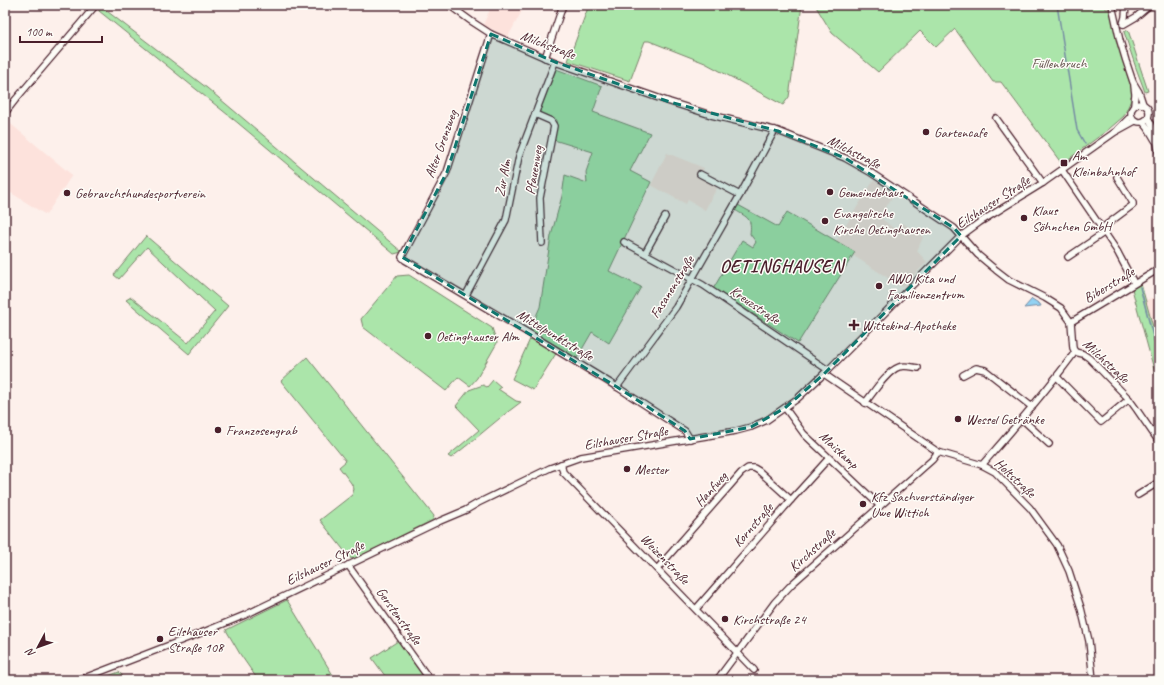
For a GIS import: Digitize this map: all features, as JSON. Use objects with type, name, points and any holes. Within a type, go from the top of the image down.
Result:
[{"type":"street","points":[[5,113],[96,5]]},
{"type":"street","name":"Milchstraße","points":[[449,5],[491,34],[544,58],[711,115],[775,130],[845,158],[870,172],[948,223],[978,255],[1009,280],[1056,304],[1066,314],[1071,322],[1073,348],[1075,352],[1084,354],[1089,358],[1129,399],[1159,442]]},
{"type":"street","points":[[544,58],[564,5]]},
{"type":"street","points":[[1112,5],[1117,28],[1133,82],[1135,94],[1134,105],[1131,110],[1133,118],[1139,122],[1145,120]]},
{"type":"street","points":[[1124,24],[1126,5]]},
{"type":"street","points":[[1117,28],[1136,17],[1150,5]]},
{"type":"street","name":"Alter Grenzweg","points":[[402,257],[447,172],[491,34]]},
{"type":"street","name":"Zur Alm","points":[[466,296],[506,220],[519,156],[555,62]]},
{"type":"street","points":[[1133,82],[1139,92],[1143,104],[1149,110],[1145,120],[1156,142],[1159,154]]},
{"type":"street","points":[[1134,105],[1143,104]]},
{"type":"street","name":"Pfauenweg","points":[[535,114],[551,121],[554,126],[540,198],[542,243]]},
{"type":"street","points":[[996,118],[1043,183]]},
{"type":"street","name":"Eilshauser Straße","points":[[79,680],[245,615],[561,464],[581,457],[722,434],[751,427],[767,420],[797,399],[826,372],[961,236],[980,222],[1062,170],[1133,118]]},
{"type":"street","name":"Fasanenstraße","points":[[617,387],[676,307],[775,130]]},
{"type":"street","points":[[1062,170],[1117,251],[1134,283]]},
{"type":"street","points":[[700,174],[740,195]]},
{"type":"street","points":[[1068,257],[1133,205],[1117,177]]},
{"type":"street","points":[[645,253],[666,217]]},
{"type":"street","name":"Kreuzstraße","points":[[624,242],[692,279],[752,317],[826,372]]},
{"type":"street","name":"Mittelpunktstraße","points":[[402,257],[617,387],[686,431],[690,439]]},
{"type":"street","name":"Biberstraße","points":[[1071,322],[1159,269]]},
{"type":"street","points":[[982,464],[1057,377],[1075,352]]},
{"type":"street","points":[[865,403],[895,369],[904,366],[918,368]]},
{"type":"street","points":[[963,374],[976,368],[985,370],[1032,407]]},
{"type":"street","name":"Holtstraße","points":[[826,372],[865,403],[938,452],[982,464],[995,472],[1030,508],[1057,545],[1069,571],[1082,608],[1089,641],[1093,680]]},
{"type":"street","points":[[1057,377],[1101,422],[1129,399]]},
{"type":"street","name":"Maiskamp","points":[[785,408],[804,434],[880,506]]},
{"type":"street","points":[[1022,419],[1049,444]]},
{"type":"street","name":"Kirchstraße","points":[[717,680],[775,602],[792,584],[932,460],[938,452]]},
{"type":"street","name":"Kornstraße","points":[[696,609],[829,458]]},
{"type":"street","name":"Weizenstraße","points":[[561,464],[563,472],[754,670]]},
{"type":"street","name":"Hanfweg","points":[[657,569],[744,470],[754,468],[759,471],[791,500]]},
{"type":"street","points":[[1138,495],[1159,482]]},
{"type":"street","name":"Gerstenstraße","points":[[348,565],[430,680]]},
{"type":"highlighted area","points":[[491,34],[555,62],[670,102],[778,131],[845,158],[954,228],[961,236],[824,374],[785,408],[751,427],[690,439],[685,431],[617,387],[402,257],[447,172]]},
{"type":"shaded area","points":[[492,5],[525,5],[508,37],[483,25]]},
{"type":"shaded area","points":[[6,120],[72,175],[46,215],[5,189]]},
{"type":"shaded area","points":[[667,153],[704,168],[700,177],[718,186],[705,210],[688,200],[686,204],[651,185]]},
{"type":"shaded area","points":[[874,180],[894,194],[880,217],[898,232],[903,223],[923,237],[917,251],[927,262],[902,287],[854,256],[854,252],[836,241]]},
{"type":"shaded area","points":[[1159,296],[1159,348],[1145,300]]},
{"type":"green space","points":[[99,5],[207,88],[402,252],[394,254],[238,123],[99,11]]},
{"type":"green space","points":[[589,5],[802,5],[789,97],[783,105],[705,63],[649,41],[645,41],[630,81],[568,61]]},
{"type":"green space","name":"Füllenbruch","points":[[815,5],[1105,5],[1106,9],[1110,9],[1117,43],[1133,96],[1131,96],[1131,100],[1124,116],[1062,164],[1001,82],[993,82],[955,29],[936,47],[920,31],[878,72],[832,33]]},
{"type":"green space","points":[[1128,30],[1148,91],[1145,92],[1124,32]]},
{"type":"green space","points":[[556,69],[602,86],[593,112],[650,133],[630,171],[651,182],[609,271],[641,287],[609,343],[592,332],[577,358],[530,330],[540,307],[551,236],[562,196],[565,175],[587,183],[586,172],[593,152],[554,140],[557,120],[539,113]]},
{"type":"green space","points":[[738,205],[778,227],[787,212],[855,252],[798,343],[713,289],[742,240],[753,247],[756,242],[750,234],[750,221],[735,210]]},
{"type":"green space","points":[[146,236],[228,306],[189,354],[126,300],[131,297],[188,343],[215,311],[147,247],[119,279],[114,275]]},
{"type":"green space","points":[[409,275],[492,328],[497,343],[477,378],[470,386],[458,377],[446,391],[363,327],[361,319],[397,276]]},
{"type":"green space","points":[[1141,284],[1159,348],[1159,388],[1132,289]]},
{"type":"green space","points":[[531,337],[557,352],[533,390],[512,379]]},
{"type":"green space","points":[[307,357],[434,516],[433,520],[354,559],[350,558],[320,520],[352,495],[354,489],[339,467],[346,461],[281,381]]},
{"type":"green space","points":[[493,380],[501,387],[498,389],[516,401],[521,402],[451,458],[448,456],[479,430],[456,406],[469,390],[483,385],[487,387]]},
{"type":"green space","points":[[287,600],[336,680],[258,680],[240,654],[226,630]]},
{"type":"green space","points":[[398,641],[426,680],[388,680],[372,658]]},
{"type":"green space","points":[[119,672],[126,680],[97,680]]},
{"type":"water","points":[[1032,299],[1041,306],[1024,308]]},
{"type":"waterway","points":[[1057,5],[1077,130],[1085,144]]},
{"type":"waterway","points":[[1140,287],[1159,359]]},
{"type":"place","name":"Gartencafe","points":[[926,132]]},
{"type":"place","name":"Am Kleinbahnhof","points":[[1064,163]]},
{"type":"place","name":"Gemeindehaus","points":[[830,192]]},
{"type":"place","name":"Gebrauchshundesportverein","points":[[67,193]]},
{"type":"place","name":"Klaus Söhnchen GmbH","points":[[1024,218]]},
{"type":"place","name":"Evangelische Kirche Oetinghausen","points":[[825,221]]},
{"type":"place","name":"AWO Kita und Familienzentrum","points":[[879,286]]},
{"type":"place","name":"Wittekind-Apotheke","points":[[854,325]]},
{"type":"place","name":"Oetinghauser Alm","points":[[428,336]]},
{"type":"place","name":"Wessel Getränke","points":[[958,419]]},
{"type":"place","name":"Franzosengrab","points":[[218,430]]},
{"type":"place","name":"Mester","points":[[627,469]]},
{"type":"place","name":"Kfz Sachverständiger Uwe Wittich","points":[[863,504]]},
{"type":"place","name":"Kirchstraße 24","points":[[725,619]]},
{"type":"place","name":"Eilshauser Straße 108","points":[[160,639]]},
{"type":"district","name":"OETINGHAUSEN","points":[[782,266]]}]
